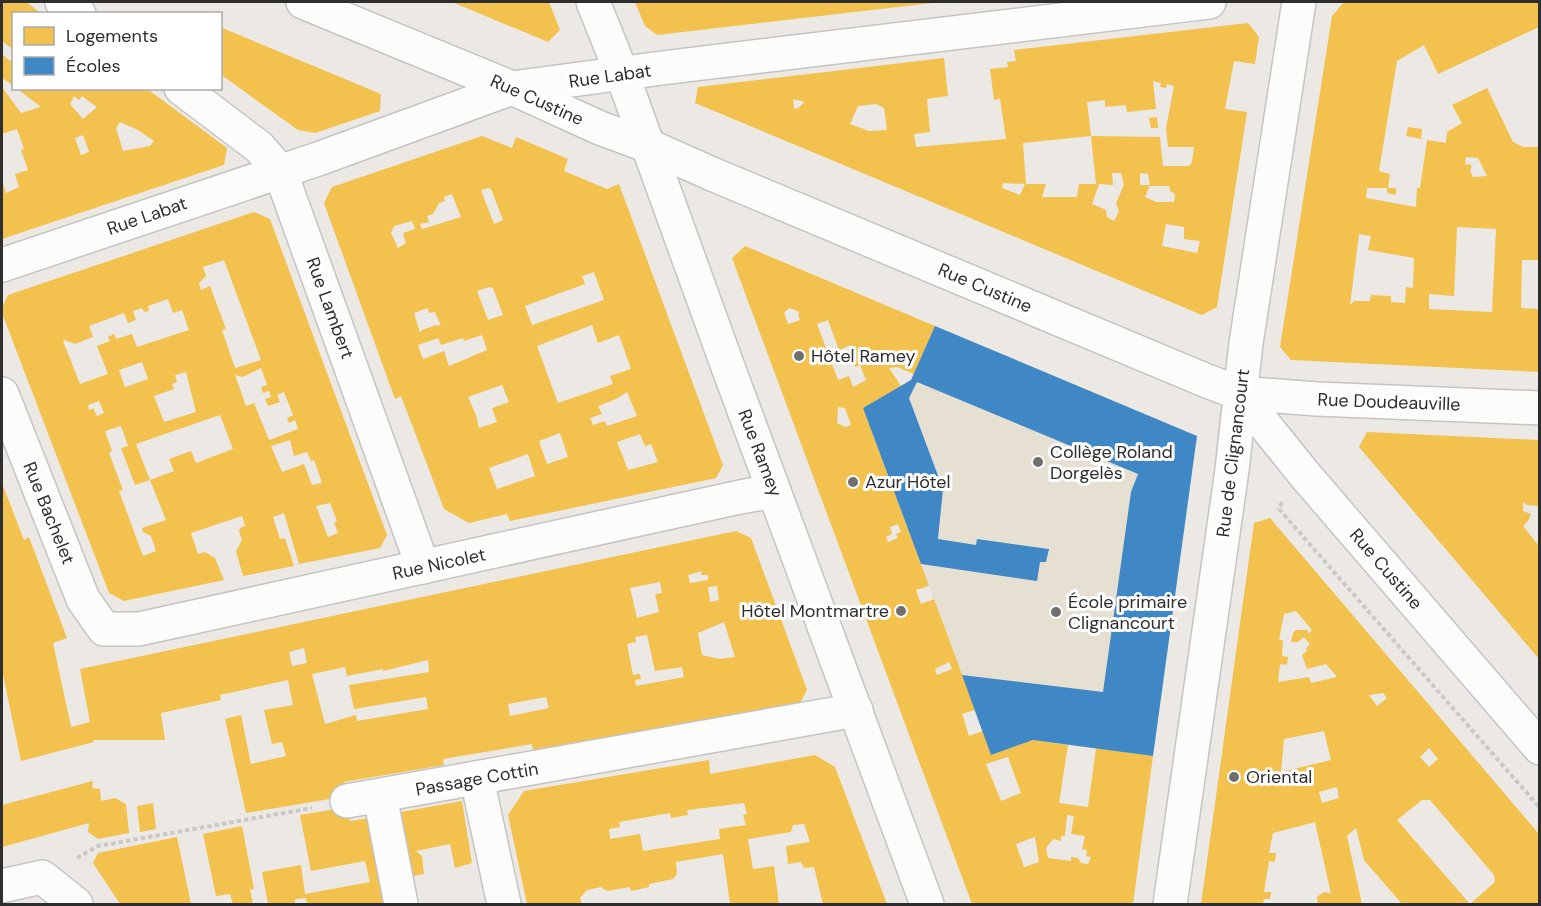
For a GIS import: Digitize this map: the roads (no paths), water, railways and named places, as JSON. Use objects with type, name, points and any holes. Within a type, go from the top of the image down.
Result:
[{"type":"street","points":[[62,2],[77,12]]},
{"type":"street","name":"Rue Custine","points":[[303,2],[1239,393],[1305,475],[1539,748]]},
{"type":"street","name":"Rue Ramey","points":[[593,2],[649,146],[927,904]]},
{"type":"street","name":"Rue Labat","points":[[2,266],[280,171],[512,88],[1209,2]]},
{"type":"street","name":"Rue de Clignancourt","points":[[1170,904],[1232,470],[1239,393],[1299,2]]},
{"type":"street","name":"Rue Lambert","points":[[184,90],[259,147],[280,171],[423,567]]},
{"type":"street","name":"Rue Doudeauville","points":[[1239,393],[1317,399],[1539,408]]},
{"type":"street","name":"Rue Bachelet","points":[[2,394],[83,599],[104,629]]},
{"type":"street","name":"Rue Nicolet","points":[[104,629],[139,629],[774,491]]},
{"type":"street","name":"Passage Cottin","points":[[347,801],[856,710]]},
{"type":"street","points":[[477,779],[504,904]]},
{"type":"street","points":[[380,796],[401,904]]},
{"type":"street","points":[[2,886],[42,877],[70,901]]},
{"type":"place","name":"Hôtel Ramey","points":[[799,356]]},
{"type":"place","name":"Collège Roland Dorgelès","points":[[1038,462]]},
{"type":"place","name":"Azur Hôtel","points":[[853,482]]},
{"type":"place","name":"Hôtel Montmartre","points":[[901,611]]},
{"type":"place","name":"École primaire Clignancourt","points":[[1056,612]]},
{"type":"place","name":"Oriental","points":[[1234,777]]}]
